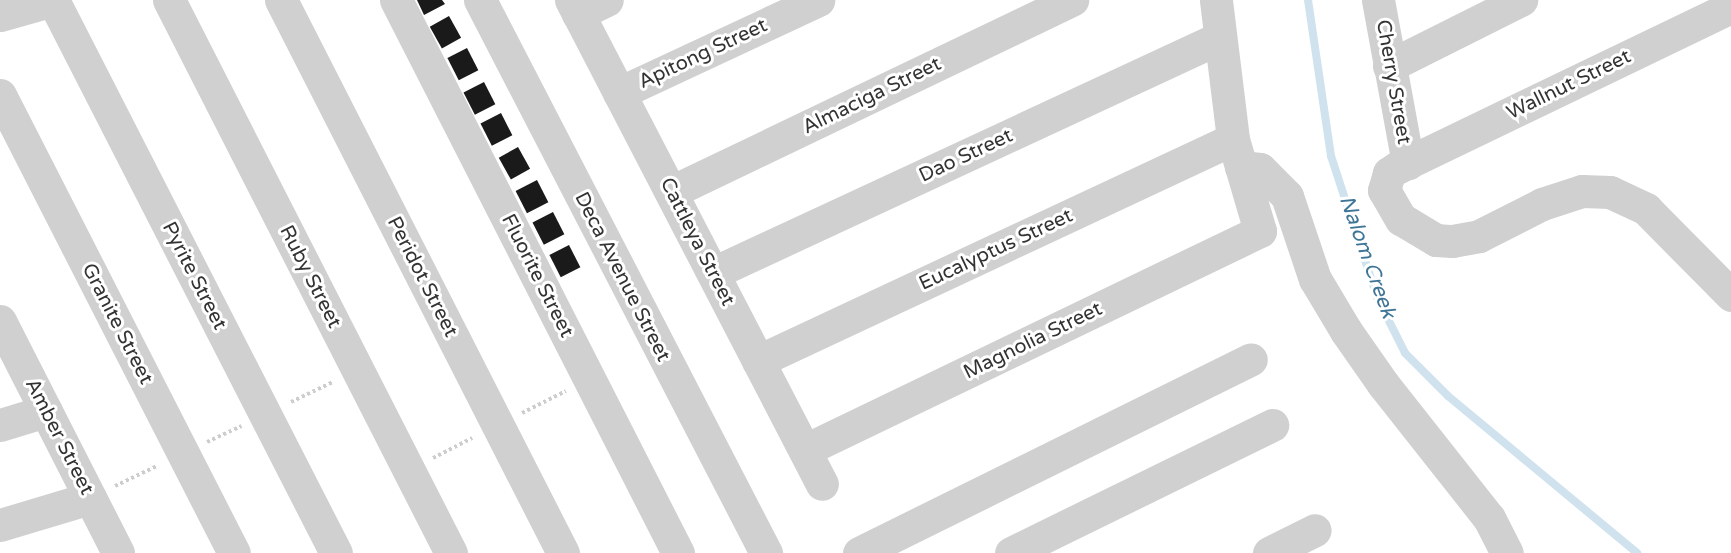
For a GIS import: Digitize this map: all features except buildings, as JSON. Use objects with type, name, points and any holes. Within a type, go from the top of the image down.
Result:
[{"type":"street","points":[[0,15],[53,0]]},
{"type":"street","name":"Pyrite Street","points":[[53,0],[336,553]]},
{"type":"street","name":"Ruby Street","points":[[169,0],[451,553]]},
{"type":"street","name":"Peridot Street","points":[[281,0],[563,553]]},
{"type":"street","name":"Fluorite Street","points":[[396,0],[678,553]]},
{"type":"street","name":"Deca Avenue Street","points":[[480,0],[766,553]]},
{"type":"street","name":"Apitong Street","points":[[619,93],[819,0]]},
{"type":"street","name":"Almaciga Street","points":[[671,192],[1072,0]]},
{"type":"street","points":[[1216,0],[1219,39],[1237,153],[1260,169],[1287,196],[1315,279],[1346,331],[1383,384],[1483,510],[1507,553]]},
{"type":"street","name":"Cherry Street","points":[[1378,0],[1408,163]]},
{"type":"street","points":[[1389,66],[1521,0]]},
{"type":"street","name":"Cattleya Street","points":[[586,4],[619,93],[822,484]]},
{"type":"street","name":"Wallnut Street","points":[[1729,292],[1646,209],[1610,192],[1582,191],[1542,204],[1479,236],[1436,240],[1401,219],[1384,190],[1389,173],[1731,7]]},
{"type":"street","name":"Dao Street","points":[[713,273],[1219,39]]},
{"type":"street","name":"Granite Street","points":[[0,94],[234,553]]},
{"type":"street","name":"Magnolia Street","points":[[805,450],[1260,231],[1237,153]]},
{"type":"street","name":"Eucalyptus Street","points":[[758,361],[1237,153]]},
{"type":"street","name":"Amber Street","points":[[0,323],[118,553]]},
{"type":"street","points":[[859,553],[1251,360]]},
{"type":"street","points":[[0,425],[46,411]]},
{"type":"street","points":[[1011,553],[1272,425]]},
{"type":"street","points":[[0,525],[90,498]]},
{"type":"street","points":[[1269,553],[1315,530]]},
{"type":"path","points":[[90,498],[358,371]]},
{"type":"waterway","name":"Nalom Creek","points":[[1308,0],[1331,156],[1377,297],[1405,353],[1448,396],[1637,553]]}]
